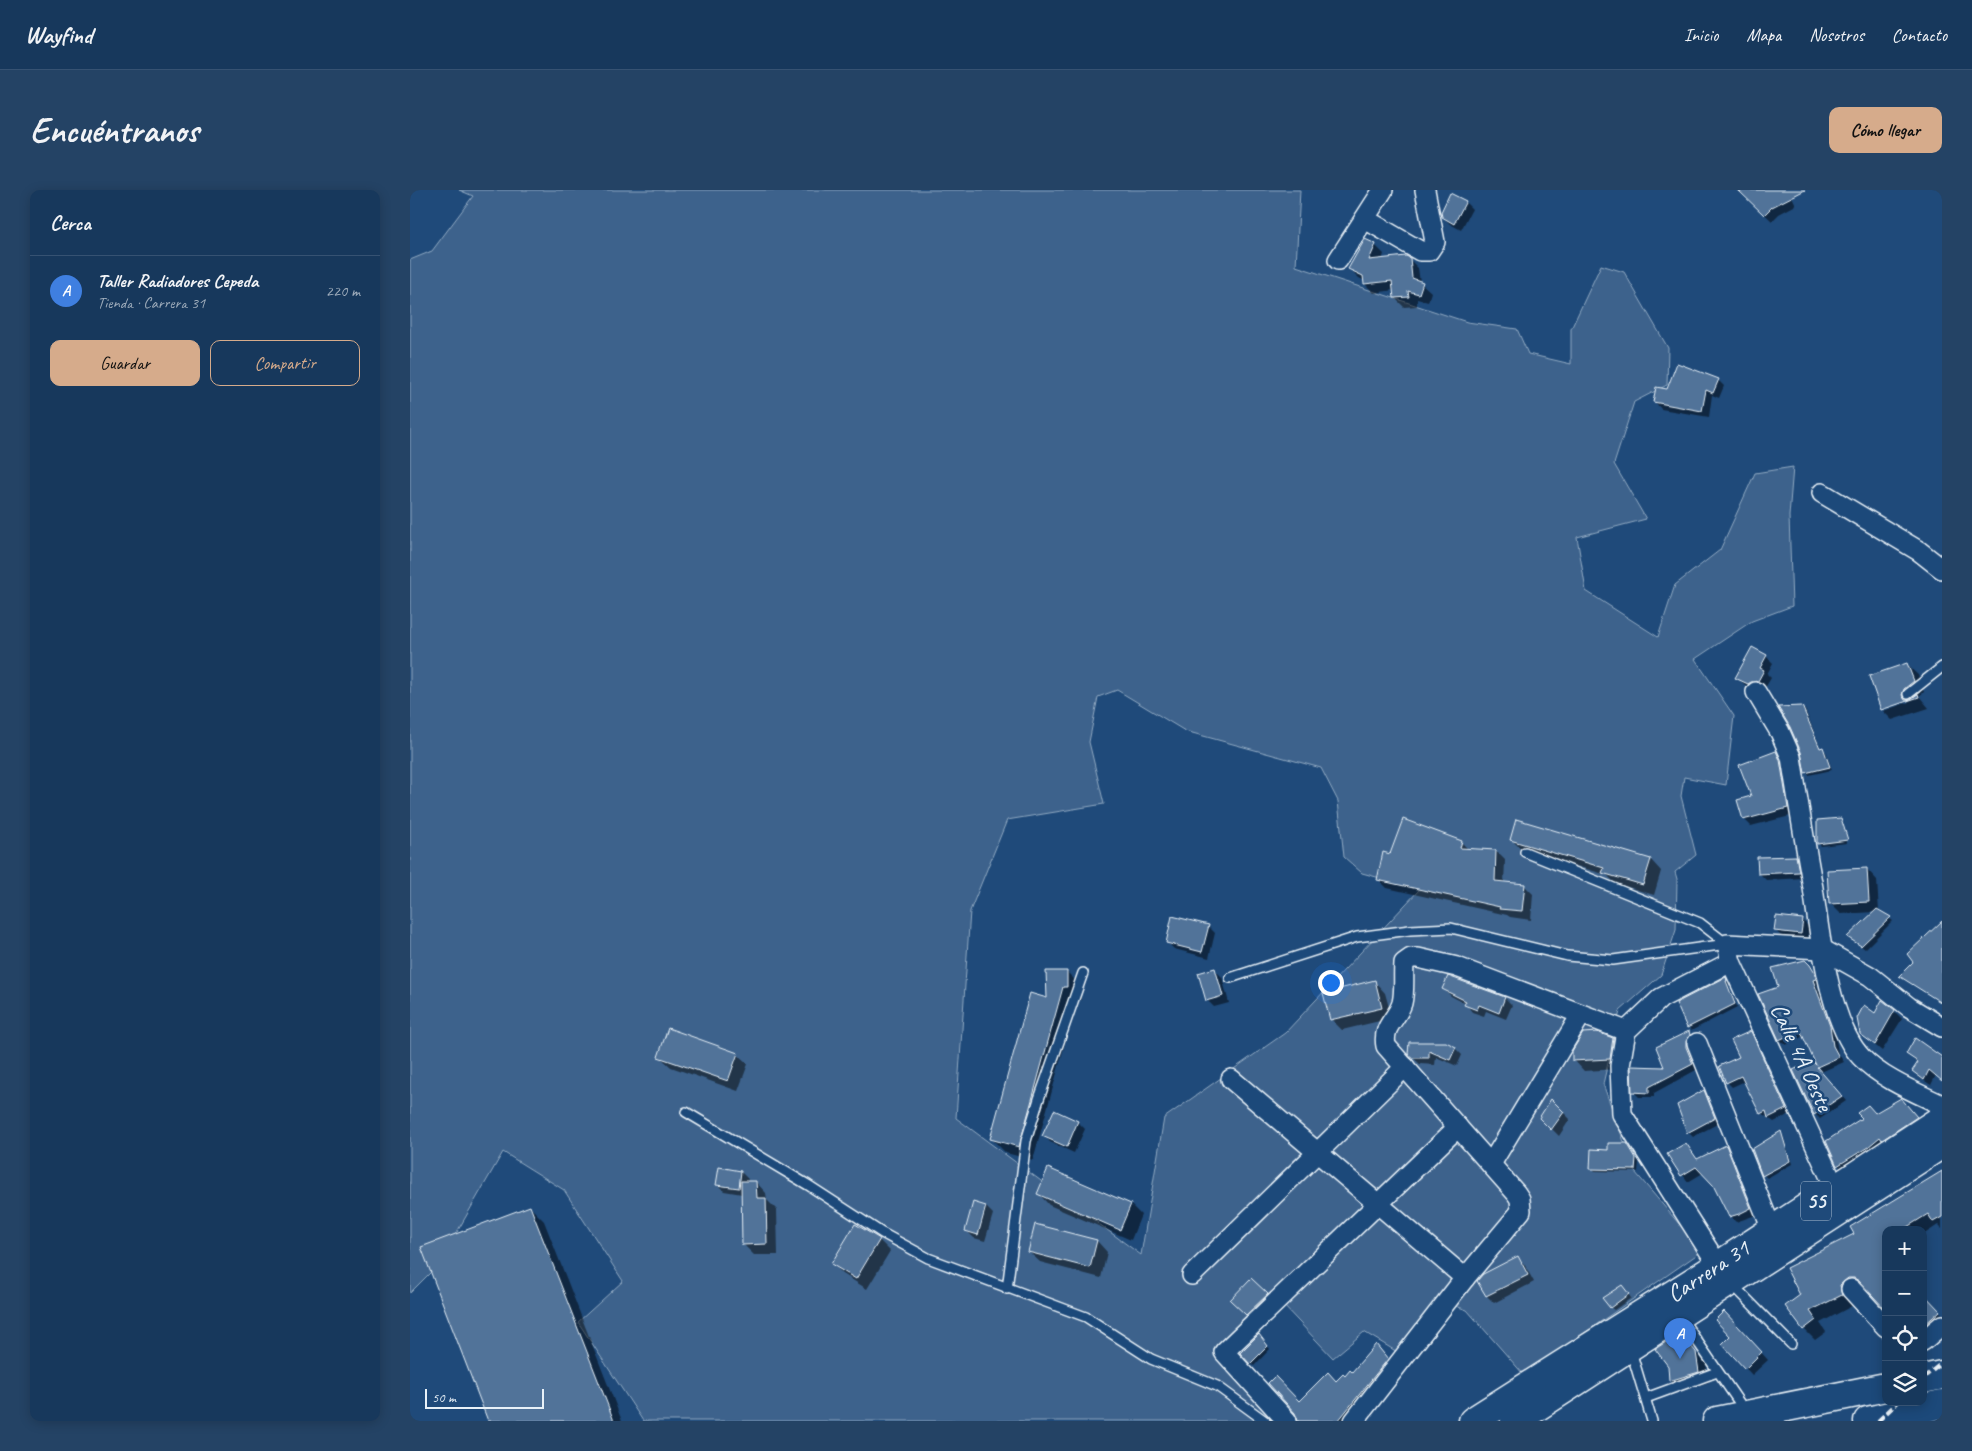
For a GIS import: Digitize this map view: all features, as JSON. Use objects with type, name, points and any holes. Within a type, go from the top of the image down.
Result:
[{"type":"highway","name":"Carrera 31","points":[[1723,1273],[1772,1230],[1942,1118]]},
{"type":"highway","name":"Carrera 31","points":[[1473,1421],[1684,1299],[1723,1273],[1942,1144]]},
{"type":"highway","name":"Carrera 31","points":[[1515,1421],[1630,1346],[1684,1299]]},
{"type":"highway","points":[[1717,1421],[1750,1418],[1882,1388]]},
{"type":"highway","points":[[1868,1421],[1900,1406]]},
{"type":"street","points":[[1338,260],[1383,190]]},
{"type":"street","points":[[1365,219],[1420,252],[1429,251],[1435,242],[1425,190]]},
{"type":"street","points":[[1822,493],[1919,551],[1942,569]]},
{"type":"street","points":[[1756,692],[1780,732],[1791,757],[1822,949],[1838,1016],[1846,1038],[1862,1058],[1888,1077],[1942,1106]]},
{"type":"street","points":[[1723,1273],[1622,1114],[1620,1066],[1626,1031],[1661,998],[1729,953],[1822,949],[1870,976],[1909,1007],[1942,1027]]},
{"type":"street","name":"Calle 4A Oeste","points":[[1729,953],[1835,1188]]},
{"type":"street","points":[[1354,1421],[1465,1278],[1521,1211],[1520,1199],[1516,1193],[1386,1046],[1384,1036],[1402,1004],[1404,963],[1411,958],[1418,958],[1457,967],[1626,1031]]},
{"type":"street","points":[[1491,1164],[1581,1015]]},
{"type":"street","points":[[1697,1044],[1772,1230]]},
{"type":"street","points":[[1192,1275],[1405,1067]]},
{"type":"street","points":[[1232,1079],[1465,1278]]},
{"type":"street","points":[[1287,1421],[1224,1352],[1458,1127]]},
{"type":"street","points":[[1850,1288],[1882,1323]]},
{"type":"street","points":[[1927,1338],[1942,1325]]},
{"type":"lane","points":[[1908,694],[1942,667]]},
{"type":"lane","points":[[1525,852],[1700,923],[1729,953]]},
{"type":"lane","points":[[1230,978],[1357,937],[1410,930],[1451,928],[1568,956],[1614,960],[1729,953]]},
{"type":"lane","points":[[1007,1288],[1026,1142],[1083,973]]},
{"type":"lane","points":[[686,1112],[808,1185],[882,1233],[928,1258],[1086,1318],[1151,1359],[1217,1386],[1265,1421]]},
{"type":"lane","points":[[1723,1273],[1790,1344]]},
{"type":"lane","points":[[1684,1299],[1717,1372],[1750,1418]]},
{"type":"lane","points":[[1630,1346],[1652,1421]]},
{"type":"lane","points":[[1646,1398],[1717,1372]]},
{"type":"shaded area","points":[[459,190],[1300,190],[1296,266],[1467,322],[1517,329],[1528,354],[1571,364],[1571,329],[1601,265],[1624,272],[1668,348],[1667,385],[1634,402],[1614,464],[1646,519],[1577,537],[1586,591],[1658,637],[1675,585],[1720,550],[1755,473],[1793,467],[1789,516],[1792,606],[1752,621],[1695,659],[1734,716],[1726,785],[1684,777],[1681,796],[1696,855],[1675,872],[1677,879],[1676,930],[1661,975],[1620,1011],[1603,1084],[1635,1172],[1702,1251],[1524,1375],[1467,1310],[1447,1303],[1404,1356],[1364,1332],[1333,1358],[1282,1304],[1231,1350],[1299,1421],[643,1421],[578,1322],[623,1281],[564,1190],[503,1152],[438,1265],[410,1293],[410,260],[432,251],[473,196]],"holes":[[[1117,690],[1185,731],[1321,768],[1338,801],[1344,857],[1362,873],[1420,889],[1285,1033],[1164,1118],[1141,1255],[956,1118],[970,911],[1007,820],[1104,804],[1089,742],[1098,697]]]},
{"type":"building","points":[[1738,190],[1805,190],[1772,207],[1764,215]]},
{"type":"building","points":[[1450,193],[1466,201],[1454,224],[1442,217],[1441,212]]},
{"type":"building","points":[[1365,239],[1376,244],[1369,260],[1406,256],[1410,258],[1412,278],[1423,282],[1419,294],[1408,291],[1409,297],[1394,298],[1392,281],[1364,284],[1363,276],[1348,269]]},
{"type":"building","points":[[1677,363],[1719,379],[1713,393],[1706,390],[1702,411],[1653,402],[1656,387],[1667,389]]},
{"type":"building","points":[[1752,647],[1767,655],[1760,668],[1764,670],[1758,681],[1748,684],[1735,678]]},
{"type":"building","points":[[1907,663],[1914,681],[1904,689],[1902,695],[1905,700],[1918,694],[1919,697],[1881,710],[1869,676]]},
{"type":"building","points":[[1802,706],[1820,748],[1823,747],[1830,767],[1805,773],[1801,752],[1790,727],[1778,707]]},
{"type":"building","points":[[1776,751],[1780,760],[1788,808],[1743,820],[1737,800],[1751,796],[1739,765]]},
{"type":"building","points":[[1841,818],[1848,840],[1817,844],[1817,820]]},
{"type":"building","points":[[1403,819],[1462,841],[1460,848],[1496,850],[1495,881],[1525,884],[1522,911],[1499,909],[1500,907],[1377,880],[1383,852],[1390,854]]},
{"type":"building","points":[[1516,819],[1651,859],[1643,885],[1602,873],[1604,868],[1510,840]]},
{"type":"building","points":[[1796,856],[1799,872],[1758,874],[1757,857]]},
{"type":"building","points":[[1867,868],[1869,902],[1829,904],[1827,870]]},
{"type":"building","points":[[1877,909],[1891,917],[1861,946],[1847,937]]},
{"type":"building","points":[[1172,916],[1209,925],[1202,952],[1166,943]]},
{"type":"building","points":[[1776,916],[1803,919],[1801,934],[1774,931]]},
{"type":"building","points":[[1942,921],[1942,1003],[1899,976],[1913,962],[1907,954]]},
{"type":"building","points":[[1805,960],[1816,975],[1816,979],[1813,980],[1830,1026],[1833,1046],[1839,1057],[1817,1067],[1842,1096],[1814,1115],[1793,1070],[1812,1061],[1816,1065],[1800,1030],[1779,1040],[1758,994],[1778,987],[1772,968]]},
{"type":"building","points":[[1215,968],[1223,996],[1206,1001],[1198,973]]},
{"type":"building","points":[[1046,971],[1067,971],[1067,987],[1063,987],[1019,1147],[990,1139],[1030,993],[1047,998]]},
{"type":"building","points":[[1448,976],[1505,997],[1499,1013],[1479,1005],[1477,1010],[1464,1005],[1466,1001],[1442,989]]},
{"type":"building","points":[[1726,977],[1735,1004],[1687,1028],[1676,1003]]},
{"type":"building","points":[[1375,980],[1382,1008],[1330,1020],[1323,993]]},
{"type":"building","points":[[1882,1000],[1895,1010],[1875,1045],[1860,1034],[1857,1018],[1864,1005],[1875,1013]]},
{"type":"building","points":[[668,1028],[738,1053],[728,1081],[658,1057]]},
{"type":"building","points":[[1689,1031],[1690,1035],[1686,1041],[1686,1047],[1693,1064],[1649,1087],[1649,1093],[1632,1092],[1631,1066],[1664,1067],[1656,1047]]},
{"type":"building","points":[[1751,1031],[1786,1109],[1768,1118],[1766,1111],[1760,1114],[1741,1076],[1726,1083],[1719,1066],[1739,1057],[1731,1040]]},
{"type":"building","points":[[1597,1032],[1613,1038],[1610,1059],[1572,1061],[1572,1051],[1583,1033]]},
{"type":"building","points":[[1915,1038],[1942,1057],[1942,1081],[1929,1070],[1924,1080],[1912,1071],[1918,1062],[1906,1054]]},
{"type":"building","points":[[1409,1042],[1446,1042],[1456,1047],[1450,1060],[1429,1051],[1429,1058],[1411,1058],[1408,1054]]},
{"type":"building","points":[[1704,1090],[1715,1118],[1687,1133],[1677,1105]]},
{"type":"building","points":[[1901,1098],[1917,1117],[1882,1140],[1880,1137],[1868,1147],[1837,1166],[1826,1141],[1862,1118],[1857,1113],[1868,1105],[1875,1113]]},
{"type":"building","points":[[1551,1099],[1564,1112],[1551,1130],[1539,1118]]},
{"type":"building","points":[[1054,1110],[1078,1121],[1067,1147],[1042,1136]]},
{"type":"building","points":[[1781,1131],[1790,1161],[1762,1176],[1752,1149]]},
{"type":"building","points":[[1608,1143],[1627,1143],[1636,1158],[1635,1170],[1590,1169],[1591,1149],[1608,1150]]},
{"type":"building","points":[[1686,1143],[1697,1159],[1726,1145],[1751,1208],[1729,1217],[1713,1185],[1696,1167],[1681,1176],[1667,1154]]},
{"type":"building","points":[[719,1167],[741,1171],[739,1188],[716,1185]]},
{"type":"building","points":[[1048,1168],[1131,1204],[1120,1230],[1037,1194]]},
{"type":"building","points":[[1942,1171],[1942,1217],[1933,1222],[1928,1214],[1908,1226],[1882,1226],[1882,1306],[1859,1281],[1854,1278],[1848,1278],[1840,1285],[1842,1295],[1810,1311],[1816,1320],[1803,1330],[1785,1306],[1800,1295],[1786,1268],[1854,1234],[1850,1227]]},
{"type":"building","points":[[741,1181],[756,1181],[757,1198],[766,1198],[767,1244],[742,1245]]},
{"type":"building","points":[[973,1202],[986,1206],[978,1235],[965,1231]]},
{"type":"building","points":[[530,1206],[614,1421],[488,1421],[421,1247]]},
{"type":"building","points":[[855,1224],[880,1239],[856,1279],[831,1264]]},
{"type":"building","points":[[1035,1224],[1097,1240],[1090,1268],[1028,1252]]},
{"type":"building","points":[[1518,1256],[1528,1275],[1486,1296],[1477,1281],[1483,1274]]},
{"type":"building","points":[[1251,1278],[1268,1294],[1246,1315],[1230,1300]]},
{"type":"building","points":[[1622,1285],[1629,1294],[1610,1308],[1602,1298]]},
{"type":"building","points":[[1927,1297],[1940,1311],[1927,1322]]},
{"type":"building","points":[[1724,1311],[1762,1352],[1745,1369],[1722,1344],[1730,1336],[1715,1320]]},
{"type":"building","points":[[1680,1333],[1696,1352],[1699,1372],[1669,1381],[1668,1366],[1655,1349]]},
{"type":"building","points":[[1259,1334],[1268,1346],[1250,1364],[1240,1353]]},
{"type":"building","points":[[1376,1344],[1388,1359],[1338,1421],[1298,1421],[1295,1413],[1268,1383],[1275,1376],[1299,1401],[1328,1372],[1336,1381],[1343,1374],[1345,1376],[1350,1370],[1352,1372]]},
{"type":"railway","points":[[1927,1375],[1942,1363]]},
{"type":"railway","points":[[1878,1421],[1894,1406]]},
{"type":"place","name":"Taller Radiadores Cepeda","points":[[1680,1359]]}]
